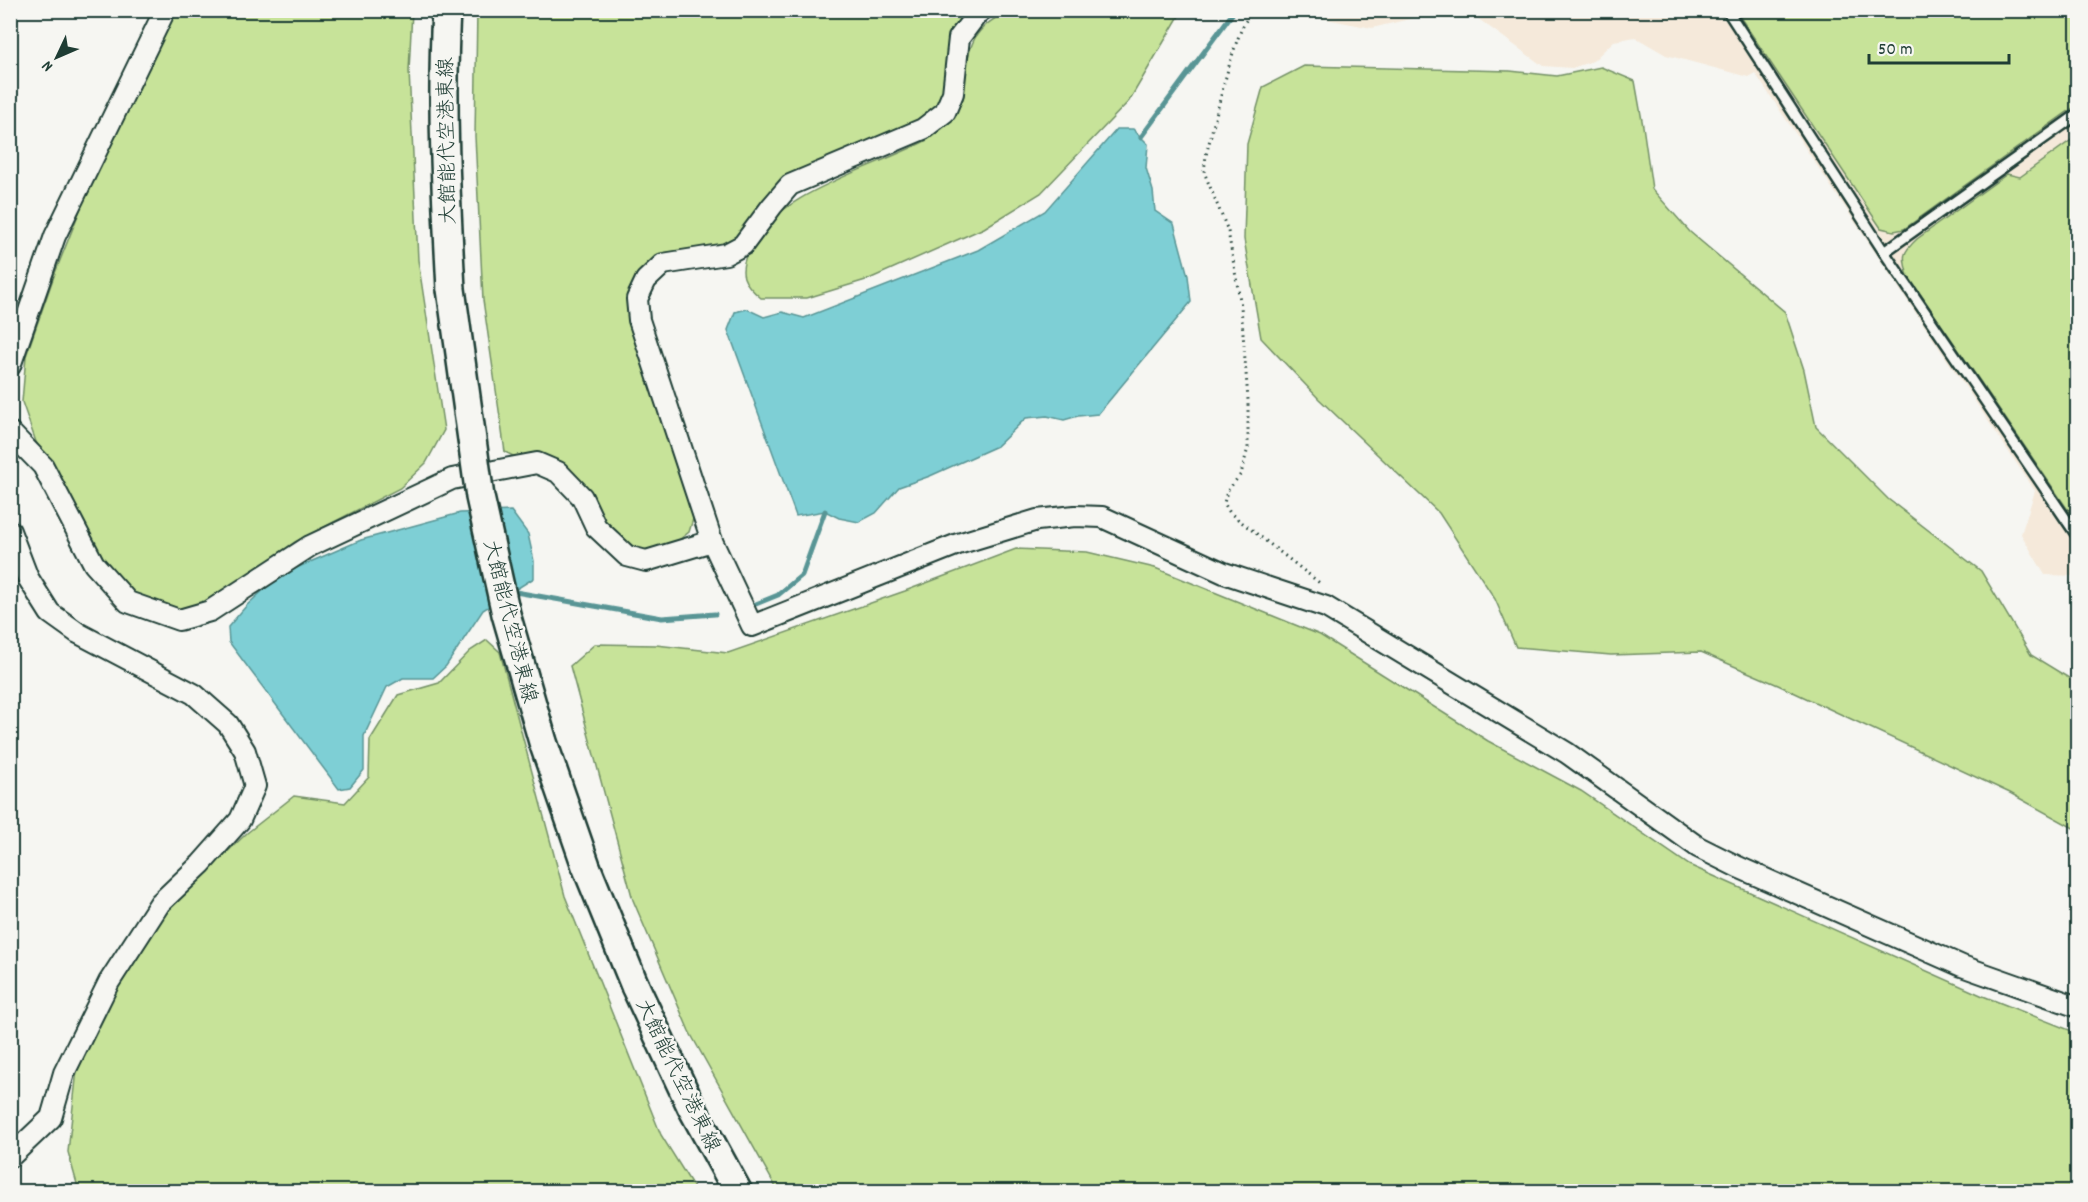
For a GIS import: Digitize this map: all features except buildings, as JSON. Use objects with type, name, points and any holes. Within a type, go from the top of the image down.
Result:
[{"type":"main road","name":"大館能代空港東線","points":[[446,10],[443,73],[444,180],[451,290],[480,497],[506,614],[543,742],[586,866],[635,986],[691,1106],[738,1191]]},
{"type":"street","points":[[10,366],[55,236],[165,10]]},
{"type":"street","points":[[982,10],[958,38],[953,93],[945,112],[923,129],[790,185],[743,245],[726,254],[663,264],[646,280],[637,299],[639,320],[712,541],[752,626],[958,544],[1037,520],[1075,516],[1102,517],[1224,573],[1326,607],[1567,753],[1708,852],[1962,966],[2078,1007]]},
{"type":"street","points":[[10,432],[43,465],[94,564],[128,602],[178,620],[210,611],[310,546],[452,478],[537,463],[558,472],[582,497],[596,527],[627,556],[646,561],[712,541]]},
{"type":"street","points":[[10,531],[28,578],[50,614],[78,633],[194,694],[228,724],[245,751],[255,786],[240,820],[201,864],[160,903],[109,982],[64,1073],[51,1118],[10,1157]]},
{"type":"lane","points":[[1727,10],[1884,252],[2078,537]]},
{"type":"lane","points":[[1884,252],[2078,114]]},
{"type":"path","points":[[1250,16],[1245,19],[1238,39],[1206,155],[1204,172],[1228,231],[1241,306],[1248,400],[1248,448],[1241,474],[1227,491],[1224,503],[1230,513],[1318,582],[1328,593],[1326,607]]},
{"type":"shaded area","points":[[1285,11],[1443,11],[1372,28]]},
{"type":"shaded area","points":[[1461,11],[2077,11],[2077,576],[2045,575],[2021,534],[2035,491],[1755,73],[1748,77],[1666,55],[1635,37],[1614,41],[1593,61],[1572,68],[1543,66],[1473,15]]},
{"type":"green space","points":[[1011,10],[1182,11],[1129,101],[1041,193],[984,228],[869,279],[807,298],[761,298],[755,293],[746,283],[743,266],[748,251],[761,230],[779,213],[827,184],[905,151],[936,133],[952,116],[963,99],[972,43],[990,22]]},
{"type":"green space","points":[[173,11],[412,11],[409,71],[418,260],[444,430],[426,463],[400,488],[295,542],[210,602],[176,610],[134,596],[102,563],[61,480],[36,442],[22,402],[26,356],[55,273],[90,185]]},
{"type":"green space","points":[[477,11],[970,11],[945,96],[934,113],[909,128],[785,180],[738,238],[722,248],[638,277],[694,516],[689,532],[670,547],[645,552],[623,541],[600,518],[560,465],[532,453],[515,457],[505,452],[483,300],[475,136]]},
{"type":"green space","points":[[1736,11],[2073,11],[2078,17],[2077,105],[1904,229],[1894,231],[1881,228]]},
{"type":"green space","points":[[1304,66],[1510,71],[1557,76],[1601,67],[1635,81],[1652,189],[1690,232],[1785,312],[1804,370],[1816,427],[1888,499],[1981,571],[2031,655],[2077,683],[2077,830],[2010,793],[1778,685],[1701,652],[1611,655],[1516,647],[1495,599],[1439,513],[1319,399],[1261,338],[1244,239],[1247,144],[1263,87]]},
{"type":"green space","points":[[2077,136],[2077,523],[1908,276],[1904,259],[1908,248],[1917,239],[2007,174],[2020,177]]},
{"type":"green space","points":[[1016,549],[1087,552],[1155,568],[1320,635],[1488,741],[1581,791],[1689,865],[1983,996],[2077,1033],[2077,1191],[778,1191],[689,1031],[633,900],[570,666],[595,644],[656,645],[728,653],[905,591]]},
{"type":"green space","points":[[487,640],[500,652],[565,896],[661,1135],[696,1191],[79,1191],[68,1152],[77,1070],[122,974],[167,910],[247,833],[294,796],[345,803],[369,777],[370,740],[398,695],[439,683],[470,651]]},
{"type":"water","points":[[1117,129],[1133,129],[1148,144],[1146,168],[1153,191],[1155,211],[1174,224],[1188,276],[1191,302],[1098,414],[1064,420],[1047,416],[1026,418],[997,446],[930,476],[899,487],[876,513],[859,522],[839,518],[825,511],[796,516],[728,330],[735,312],[747,309],[764,317],[782,312],[804,318],[978,250],[1045,211]]},
{"type":"water","points":[[511,511],[528,534],[534,561],[534,578],[483,610],[446,666],[433,678],[403,678],[387,687],[364,736],[364,770],[350,787],[339,789],[229,642],[228,627],[247,605],[280,575],[361,540],[460,513]]},
{"type":"waterway","points":[[1141,137],[1235,10]]},
{"type":"waterway","points":[[751,606],[778,595],[802,575],[825,511]]},
{"type":"waterway","points":[[510,591],[662,618],[715,614]]}]
